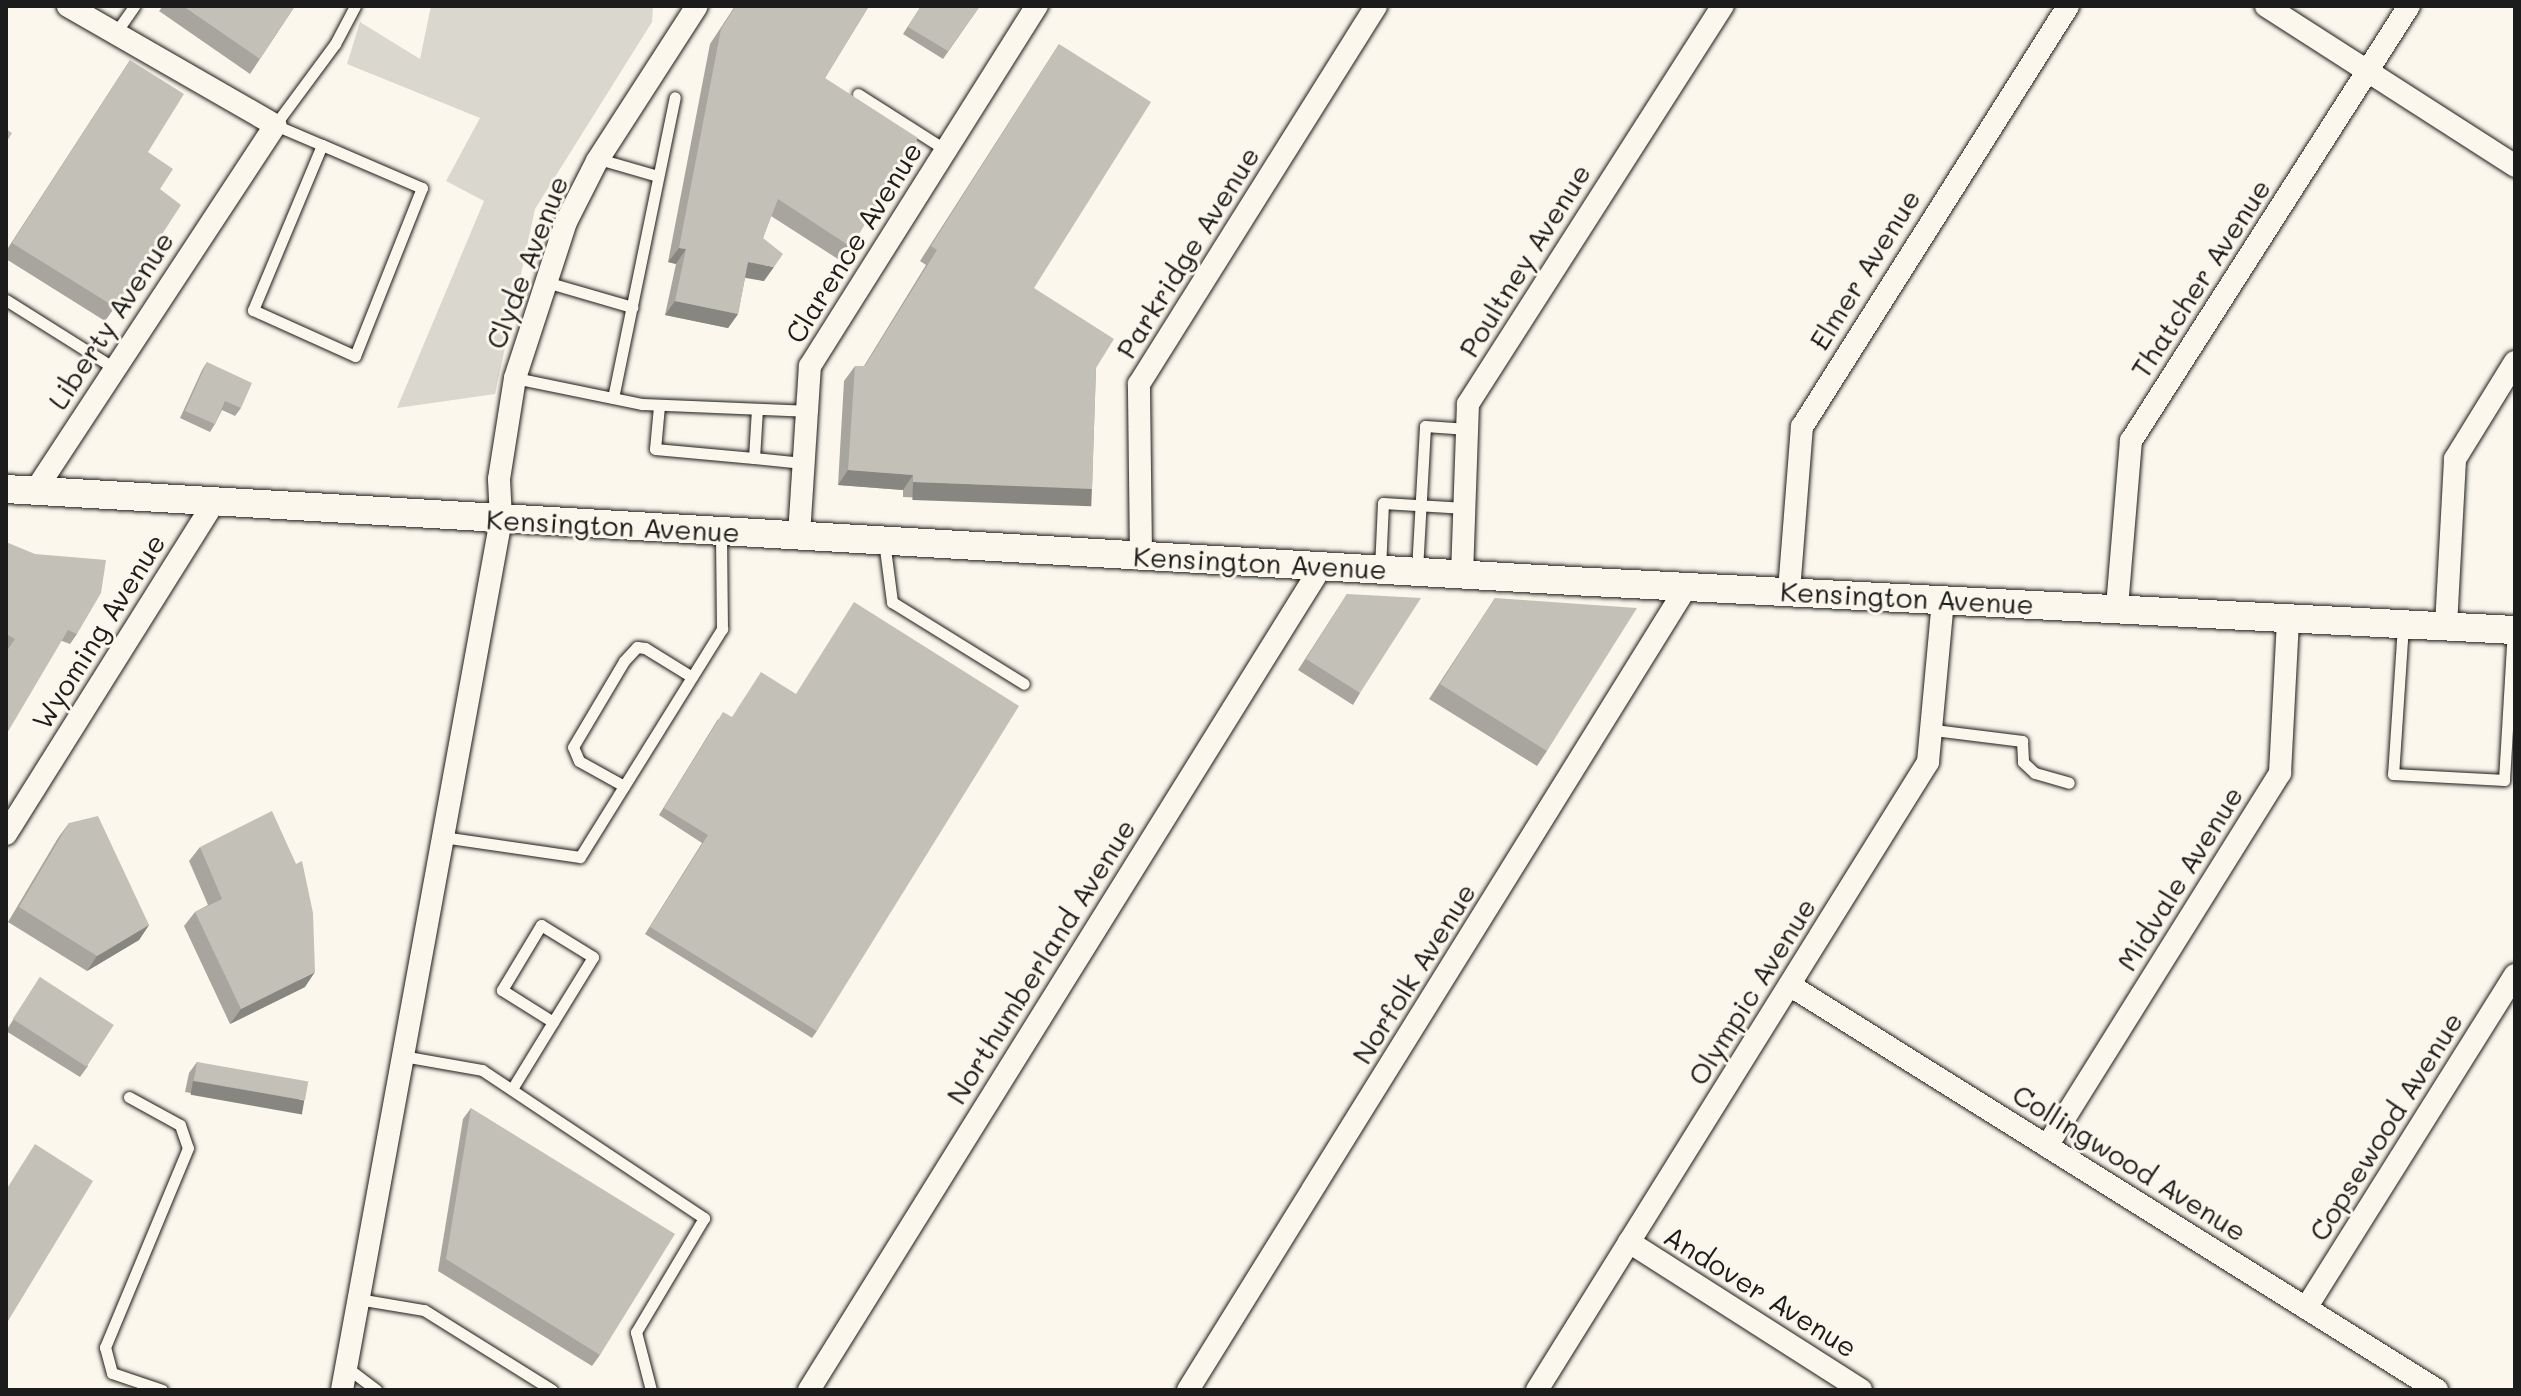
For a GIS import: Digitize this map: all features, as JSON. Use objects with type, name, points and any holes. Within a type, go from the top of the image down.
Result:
[{"type":"street","points":[[68,6],[275,125]]},
{"type":"street","name":"Clyde Avenue","points":[[342,1390],[501,519],[499,479],[515,378],[566,222],[599,159],[697,6]]},
{"type":"street","name":"Clarence Avenue","points":[[799,535],[810,366],[1037,6]]},
{"type":"street","name":"Parkridge Avenue","points":[[1141,555],[1139,384],[1376,6]]},
{"type":"street","name":"Poultney Avenue","points":[[1462,575],[1468,404],[1723,6]]},
{"type":"street","name":"Elmer Avenue","points":[[1789,591],[1802,427],[2068,6]]},
{"type":"street","points":[[2266,6],[2515,166]]},
{"type":"street","name":"Thatcher Avenue","points":[[2117,607],[2131,441],[2409,6]]},
{"type":"street","name":"Liberty Avenue","points":[[35,491],[275,125]]},
{"type":"street","points":[[2446,626],[2455,459],[2515,362]]},
{"type":"street","name":"Kensington Avenue","points":[[6,489],[1323,564],[1462,575],[2514,630]]},
{"type":"street","name":"Wyoming Avenue","points":[[6,834],[215,501]]},
{"type":"street","name":"Northumberland Avenue","points":[[809,1390],[1323,564]]},
{"type":"street","name":"Norfolk Avenue","points":[[1188,1390],[1687,586]]},
{"type":"street","name":"Olympic Avenue","points":[[1537,1390],[1922,774],[1934,730],[1943,600]]},
{"type":"street","name":"Midvale Avenue","points":[[2047,1146],[2280,773],[2288,618]]},
{"type":"street","name":"Copsewood Avenue","points":[[2306,1308],[2515,975]]},
{"type":"street","name":"Collingwood Avenue","points":[[1791,986],[2437,1390]]},
{"type":"street","name":"Andover Avenue","points":[[1629,1242],[1861,1390]]},
{"type":"lane","points":[[114,35],[134,6]]},
{"type":"lane","points":[[322,145],[253,310],[355,356],[422,188],[322,145],[275,125],[335,44],[355,6]]},
{"type":"lane","points":[[858,94],[946,150]]},
{"type":"lane","points":[[613,398],[675,97]]},
{"type":"lane","points":[[599,159],[658,176]]},
{"type":"lane","points":[[545,281],[632,307]]},
{"type":"lane","points":[[6,300],[114,368]]},
{"type":"lane","points":[[515,378],[659,406],[806,411]]},
{"type":"lane","points":[[659,406],[655,449],[803,463]]},
{"type":"lane","points":[[754,458],[757,409]]},
{"type":"lane","points":[[1417,572],[1425,426],[1468,429]]},
{"type":"lane","points":[[1380,569],[1383,503],[1465,508]]},
{"type":"lane","points":[[443,837],[580,857],[722,629],[721,531]]},
{"type":"lane","points":[[884,540],[892,602],[1024,684]]},
{"type":"lane","points":[[2403,624],[2393,774],[2504,780],[2514,630]]},
{"type":"lane","points":[[624,786],[579,761],[573,747],[624,661],[637,647],[645,648],[692,677]]},
{"type":"lane","points":[[1934,730],[2022,741],[2023,762],[2035,773],[2069,783]]},
{"type":"lane","points":[[512,1089],[593,957],[541,925],[502,990],[553,1022]]},
{"type":"lane","points":[[403,1056],[482,1070],[704,1218],[636,1332],[651,1390]]},
{"type":"lane","points":[[129,1097],[180,1125],[188,1148],[105,1347],[112,1373],[162,1390]]},
{"type":"lane","points":[[358,1299],[424,1310],[552,1390]]},
{"type":"lane","points":[[346,1367],[376,1390]]},
{"type":"shaded area","points":[[431,6],[653,6],[652,22],[535,209],[495,394],[397,408],[484,201],[446,181],[480,118],[347,64],[360,22],[420,59]]},
{"type":"building","points":[[183,6],[295,6],[260,59]]},
{"type":"building","points":[[736,6],[869,6],[825,78],[918,138],[851,247],[778,199],[763,238],[783,254],[774,267],[748,262],[738,314],[675,301],[686,249],[679,248],[721,29]]},
{"type":"building","points":[[921,6],[980,6],[948,51],[908,27]]},
{"type":"building","points":[[1059,44],[1151,102],[1034,288],[1114,339],[1096,368],[1092,489],[913,482],[913,475],[848,470],[855,366],[865,366],[937,250],[931,246]]},
{"type":"building","points":[[130,60],[184,94],[148,152],[173,169],[160,189],[181,205],[115,307],[12,243]]},
{"type":"building","points":[[6,129],[12,133],[6,143]]},
{"type":"building","points":[[207,362],[252,383],[241,408],[225,401],[215,424],[185,411]]},
{"type":"building","points":[[6,542],[35,554],[106,560],[101,593],[77,634],[68,630],[6,735],[6,652],[15,639],[6,634]]},
{"type":"building","points":[[1347,594],[1421,598],[1360,693],[1306,659]]},
{"type":"building","points":[[1495,598],[1637,608],[1547,751],[1440,684]]},
{"type":"building","points":[[854,602],[1019,706],[817,1031],[650,927],[708,835],[664,808],[723,712],[732,717],[761,672],[796,694]]},
{"type":"building","points":[[272,811],[296,864],[302,861],[313,913],[315,972],[241,1009],[195,912],[222,899],[200,847]]},
{"type":"building","points":[[98,816],[149,925],[97,956],[19,907],[69,823]]},
{"type":"building","points":[[40,977],[114,1025],[87,1067],[13,1019]]},
{"type":"building","points":[[197,1062],[308,1082],[305,1100],[194,1081]]},
{"type":"building","points":[[471,1108],[675,1234],[600,1355],[446,1259]]},
{"type":"building","points":[[35,1144],[93,1181],[8,1321],[6,1190]]}]
